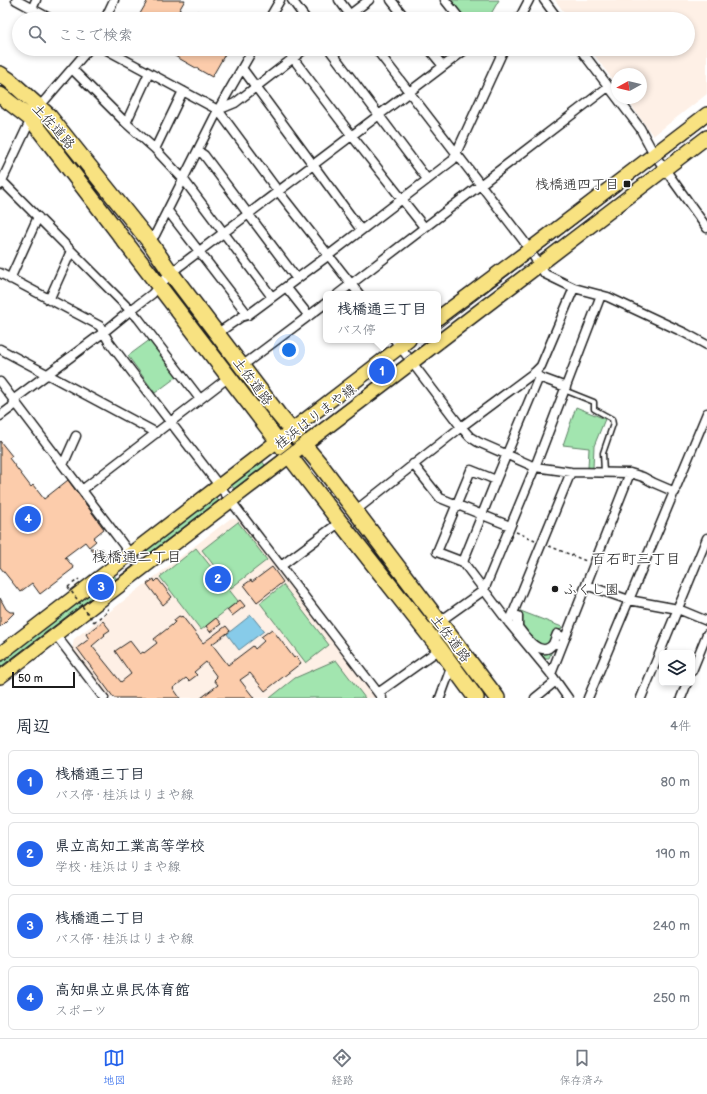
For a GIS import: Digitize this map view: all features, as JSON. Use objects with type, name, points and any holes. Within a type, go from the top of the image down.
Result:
[{"type":"highway","name":"土佐道路","points":[[0,74],[9,80],[35,113],[159,286],[340,522],[440,649],[476,698]]},
{"type":"highway","name":"土佐道路","points":[[0,95],[35,113],[49,116],[150,241],[171,273],[497,698]]},
{"type":"main road","points":[[441,316],[707,114]]},
{"type":"main road","name":"桂浜はりまや線","points":[[441,340],[707,137]]},
{"type":"main road","name":"桂浜はりまや線","points":[[0,654],[220,486],[400,343]]},
{"type":"main road","name":"桂浜はりまや線","points":[[0,677],[437,343]]},
{"type":"street","points":[[16,0],[37,12]]},
{"type":"street","points":[[32,9],[36,0]]},
{"type":"street","points":[[108,12],[114,0]]},
{"type":"street","points":[[273,12],[280,0]]},
{"type":"street","points":[[292,0],[301,12]]},
{"type":"street","points":[[339,0],[346,12]]},
{"type":"street","points":[[356,12],[369,0]]},
{"type":"street","points":[[391,0],[400,12]]},
{"type":"street","points":[[445,0],[454,12]]},
{"type":"street","points":[[523,12],[529,0]]},
{"type":"street","points":[[544,0],[553,12]]},
{"type":"street","points":[[83,56],[35,113],[1,182],[131,310],[200,400]]},
{"type":"street","points":[[118,56],[218,110],[278,191],[357,291]]},
{"type":"street","points":[[150,241],[155,235],[168,211],[218,110],[248,56]]},
{"type":"street","points":[[218,110],[235,103],[296,56]]},
{"type":"street","points":[[334,56],[428,179]]},
{"type":"street","points":[[381,56],[523,240],[545,274],[574,288],[601,295],[650,316],[707,345]]},
{"type":"street","points":[[435,56],[443,66]]},
{"type":"street","points":[[0,416],[12,407],[18,397],[152,294],[171,273],[457,56]]},
{"type":"street","points":[[218,333],[241,317],[248,315],[297,279],[453,160],[501,56]]},
{"type":"street","points":[[585,56],[640,128],[654,154],[707,228]]},
{"type":"street","points":[[293,58],[424,227]]},
{"type":"street","points":[[72,68],[126,122],[156,149],[184,180],[272,297]]},
{"type":"street","points":[[242,68],[255,88],[361,230]]},
{"type":"street","points":[[126,122],[149,73]]},
{"type":"street","points":[[342,291],[608,87]]},
{"type":"street","points":[[156,149],[183,91]]},
{"type":"street","points":[[198,151],[204,155],[297,279]]},
{"type":"street","points":[[168,211],[248,315]]},
{"type":"street","points":[[10,279],[38,217]]},
{"type":"street","points":[[49,300],[71,251]]},
{"type":"street","points":[[0,273],[100,326],[109,342],[380,695],[440,649]]},
{"type":"street","points":[[286,287],[309,316]]},
{"type":"street","points":[[463,562],[537,374],[574,288]]},
{"type":"street","points":[[439,622],[484,590],[535,467],[601,295]]},
{"type":"street","points":[[242,366],[323,305]]},
{"type":"street","points":[[402,343],[412,362],[461,427],[470,437],[478,442],[535,467],[571,472],[630,473],[643,476],[654,484],[675,492]]},
{"type":"street","points":[[0,349],[157,433]]},
{"type":"street","points":[[537,374],[565,388]]},
{"type":"street","points":[[355,511],[461,427],[537,374]]},
{"type":"street","points":[[82,490],[229,377]]},
{"type":"street","points":[[0,382],[142,568]]},
{"type":"street","points":[[588,698],[707,414]]},
{"type":"street","points":[[63,465],[76,436]]},
{"type":"street","points":[[413,464],[440,498],[510,526]]},
{"type":"street","points":[[496,480],[471,470],[437,552],[463,562],[509,623],[551,674],[568,698]]},
{"type":"street","points":[[509,623],[571,472]]},
{"type":"street","points":[[551,674],[630,473]]},
{"type":"street","points":[[281,566],[340,522]]},
{"type":"street","points":[[641,698],[707,538]]},
{"type":"street","points":[[586,585],[629,600],[678,609],[707,621]]},
{"type":"street","points":[[518,616],[518,627],[533,645],[538,648],[544,649],[551,647],[555,644],[557,634],[561,636]]},
{"type":"street","points":[[55,634],[104,698]]},
{"type":"street","points":[[695,664],[707,634]]},
{"type":"street","points":[[440,698],[452,665]]},
{"type":"street","points":[[535,698],[556,681]]},
{"type":"street","points":[[681,698],[686,686]]},
{"type":"lane","points":[[565,388],[594,402],[594,409],[612,419],[613,424],[603,453],[604,473]]},
{"type":"path","points":[[82,577],[68,587],[94,622],[107,612]]},
{"type":"shaded area","points":[[555,0],[707,0],[707,94],[653,136],[630,104],[647,104],[647,68],[611,68],[611,78],[595,56],[695,56],[695,12],[564,12]]},
{"type":"shaded area","points":[[231,518],[239,520],[376,698],[109,698],[72,650],[74,639]]},
{"type":"green space","points":[[449,0],[499,0],[492,12],[458,12]]},
{"type":"green space","points":[[151,339],[178,376],[155,393],[128,356]]},
{"type":"green space","points":[[576,407],[605,419],[594,446],[593,468],[588,468],[589,448],[563,445]]},
{"type":"green space","points":[[262,461],[267,468],[236,491],[231,485]]},
{"type":"green space","points":[[216,497],[220,502],[150,556],[146,550]]},
{"type":"green space","points":[[238,522],[267,560],[231,588],[202,550]]},
{"type":"green space","points":[[196,548],[238,601],[201,630],[160,577]]},
{"type":"green space","points":[[114,575],[118,581],[0,671],[0,662]]},
{"type":"green space","points":[[283,585],[329,645],[306,663],[260,603]]},
{"type":"green space","points":[[518,610],[562,627],[549,658],[544,658],[514,619]]},
{"type":"green space","points":[[336,660],[365,698],[270,698],[295,678]]},
{"type":"water","points":[[251,615],[264,631],[239,650],[227,634]]},
{"type":"building","points":[[148,0],[185,0],[178,12],[141,12]]},
{"type":"building","points":[[175,56],[224,56],[212,77]]},
{"type":"building","points":[[0,441],[12,456],[9,458],[31,487],[33,485],[44,499],[68,480],[104,529],[93,538],[96,541],[89,547],[85,542],[65,557],[74,568],[40,594],[32,583],[20,592],[0,567]]},
{"type":"building","points":[[90,548],[103,549],[106,557],[103,559],[98,558]]},
{"type":"building","points":[[272,567],[283,582],[257,602],[244,585],[251,580],[252,582]]},
{"type":"building","points":[[154,579],[155,582],[158,579],[172,597],[163,605],[147,584]]},
{"type":"building","points":[[0,598],[6,609],[10,612],[15,612],[0,627]]},
{"type":"building","points":[[240,600],[245,606],[232,616],[227,610]]},
{"type":"building","points":[[179,616],[182,616],[203,643],[226,626],[230,631],[212,644],[228,665],[253,646],[255,649],[264,641],[261,637],[272,629],[294,658],[296,656],[301,663],[265,691],[250,673],[240,680],[254,698],[201,698],[218,685],[214,680],[217,677],[206,662],[194,672],[197,675],[189,681],[186,678],[173,688],[180,698],[114,698],[77,648],[89,639],[86,634],[103,621],[110,630],[92,646],[121,682],[131,674],[115,651],[130,641],[140,654],[143,652],[144,653],[157,643],[154,639],[172,625],[175,622],[174,620]]},
{"type":"building","points":[[216,618],[221,624],[210,632],[206,626]]},
{"type":"tram line","points":[[441,327],[707,123]]},
{"type":"tram line","points":[[0,669],[425,343]]},
{"type":"place","name":"桟橋通四丁目","points":[[627,184]]},
{"type":"place","name":"桟橋通三丁目","points":[[382,371]]},
{"type":"place","name":"高知県立県民体育館","points":[[28,519]]},
{"type":"place","name":"県立高知工業高等学校","points":[[218,579]]},
{"type":"place","name":"桟橋通二丁目","points":[[101,587]]},
{"type":"place","name":"ふくし園","points":[[555,589]]},
{"type":"district","name":"桟橋通二丁目","points":[[137,557]]},
{"type":"district","name":"百石町三丁目","points":[[636,559]]}]
